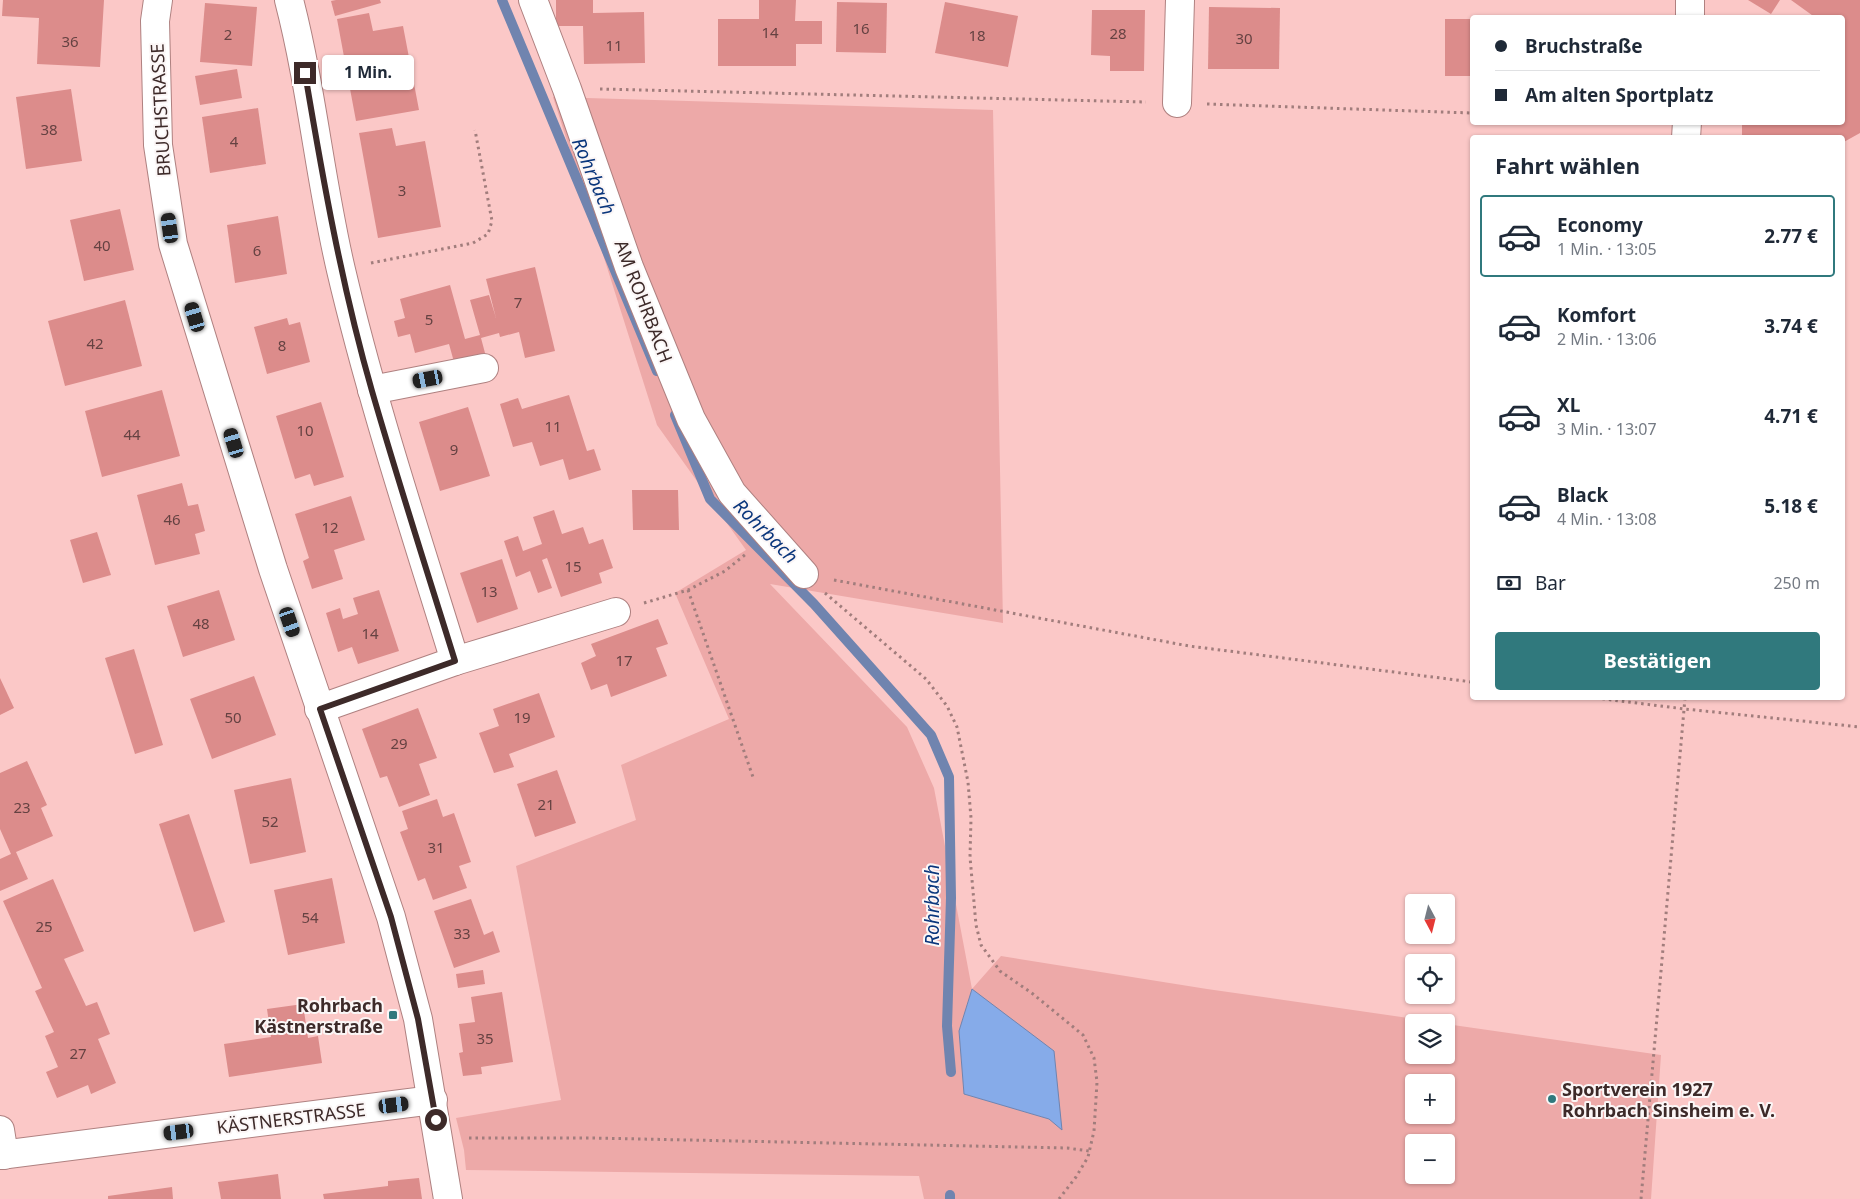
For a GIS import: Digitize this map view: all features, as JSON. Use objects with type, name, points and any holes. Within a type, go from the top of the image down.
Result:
[{"type":"street","name":"BRUCHSTRASSE","points":[[158,0],[155,21],[158,145],[173,244],[273,569],[391,917],[418,1019],[448,1199]]},
{"type":"street","points":[[289,0],[299,37],[323,183],[341,269],[372,390],[455,661]]},
{"type":"street","name":"AM ROHRBACH","points":[[533,0],[567,89],[629,267],[690,419],[732,493],[804,574]]},
{"type":"street","points":[[1177,102],[1180,0]]},
{"type":"street","points":[[1690,0],[1690,15]]},
{"type":"street","points":[[372,390],[484,368]]},
{"type":"street","points":[[320,709],[455,661],[616,612]]},
{"type":"street","name":"KÄSTNERSTRASSE","points":[[1,1147],[433,1100]]},
{"type":"path","points":[[567,89],[1177,102],[1470,113]]},
{"type":"path","points":[[341,269],[473,243],[488,234],[492,221],[475,130]]},
{"type":"path","points":[[616,612],[688,590],[725,572],[753,548]]},
{"type":"path","points":[[804,574],[1189,646],[1470,682]]},
{"type":"path","points":[[804,574],[820,590],[926,679],[947,706],[957,727],[968,782],[971,818],[970,857],[976,925],[981,945],[1000,971],[1033,994],[1083,1035],[1094,1058],[1097,1082],[1094,1131],[1088,1158],[1059,1199]]},
{"type":"path","points":[[688,590],[754,780]]},
{"type":"path","points":[[1612,700],[1860,727]]},
{"type":"path","points":[[1641,1199],[1685,700]]},
{"type":"path","points":[[439,1139],[593,1138],[1067,1148],[1089,1151]]},
{"type":"shaded area","points":[[553,97],[993,110],[1003,623],[770,584],[907,727],[934,788],[972,989],[1001,956],[1207,989],[1405,1018],[1405,1064],[1455,1064],[1455,1025],[1661,1055],[1651,1199],[924,1199],[919,1176],[466,1170],[464,1150],[456,1118],[561,1100],[516,866],[636,820],[621,765],[729,719],[675,593],[746,550],[657,425]],"holes":[[[972,990],[1062,1129],[1049,1119],[964,1094],[959,1031]]]},
{"type":"water","points":[[972,989],[1054,1051],[1062,1130],[1049,1119],[964,1094],[959,1031]]},
{"type":"building","points":[[3,0],[104,0],[100,67],[37,64],[39,18],[2,16]]},
{"type":"building","points":[[380,0],[381,3],[335,16],[331,1]]},
{"type":"building","points":[[556,0],[593,0],[593,13],[644,12],[645,63],[584,64],[583,26],[556,26]]},
{"type":"building","points":[[759,0],[796,0],[795,21],[822,21],[822,44],[796,44],[796,66],[718,66],[718,19],[759,19]]},
{"type":"building","points":[[1748,0],[1780,0],[1771,14]]},
{"type":"building","points":[[1791,0],[1860,0],[1860,133],[1845,141],[1845,135],[1742,135],[1742,125],[1845,125],[1845,15],[1812,15]]},
{"type":"building","points":[[837,2],[887,3],[886,53],[836,52]]},
{"type":"building","points":[[945,2],[1018,16],[1008,67],[935,53]]},
{"type":"building","points":[[205,3],[257,7],[252,66],[200,62]]},
{"type":"building","points":[[1209,7],[1280,8],[1279,69],[1208,69]]},
{"type":"building","points":[[1092,10],[1145,10],[1144,71],[1110,71],[1110,56],[1091,55]]},
{"type":"building","points":[[369,13],[373,31],[403,26],[419,110],[356,121],[337,19]]},
{"type":"building","points":[[1445,19],[1470,19],[1470,76],[1445,76]]},
{"type":"building","points":[[237,69],[242,98],[200,105],[195,76]]},
{"type":"building","points":[[71,89],[82,161],[26,169],[16,97]]},
{"type":"building","points":[[258,108],[266,164],[210,173],[202,117]]},
{"type":"building","points":[[392,128],[396,146],[425,141],[441,227],[378,238],[359,133]]},
{"type":"building","points":[[120,209],[134,270],[84,281],[70,220]]},
{"type":"building","points":[[278,216],[287,274],[235,283],[227,225]]},
{"type":"building","points":[[535,267],[555,351],[525,358],[519,332],[500,337],[499,333],[481,338],[485,353],[454,362],[449,344],[415,353],[410,334],[398,337],[394,321],[405,318],[400,299],[450,285],[465,339],[480,335],[470,300],[489,295],[496,318],[486,279]]},
{"type":"building","points":[[125,300],[142,366],[65,386],[48,321]]},
{"type":"building","points":[[287,318],[289,325],[300,322],[310,362],[267,374],[254,327]]},
{"type":"building","points":[[162,390],[180,456],[102,477],[85,411]]},
{"type":"building","points":[[569,395],[587,451],[594,449],[601,470],[569,480],[563,459],[540,466],[532,442],[513,447],[500,404],[518,398],[522,409]]},
{"type":"building","points":[[321,402],[344,477],[314,486],[310,474],[295,479],[276,416]]},
{"type":"building","points":[[468,407],[490,476],[440,491],[419,422]]},
{"type":"building","points":[[182,483],[188,506],[198,504],[205,531],[195,534],[200,554],[155,565],[137,495]]},
{"type":"building","points":[[632,490],[678,490],[679,530],[633,530]]},
{"type":"building","points":[[351,496],[365,540],[334,550],[343,579],[312,589],[303,561],[309,558],[295,514]]},
{"type":"building","points":[[554,510],[562,534],[583,527],[589,544],[603,539],[613,568],[599,573],[602,583],[561,597],[547,558],[542,560],[552,588],[538,593],[530,571],[516,577],[504,541],[518,536],[523,551],[542,544],[533,517]]},
{"type":"building","points":[[97,532],[111,575],[83,583],[70,540]]},
{"type":"building","points":[[502,559],[518,609],[477,623],[460,573]]},
{"type":"building","points":[[219,590],[235,640],[183,657],[167,606]]},
{"type":"building","points":[[379,590],[399,651],[358,664],[352,647],[338,652],[326,613],[340,608],[343,619],[358,614],[353,598]]},
{"type":"building","points":[[658,619],[668,644],[656,648],[667,676],[611,697],[607,684],[591,690],[581,663],[596,656],[591,644]]},
{"type":"building","points":[[134,649],[163,745],[135,754],[105,658]]},
{"type":"building","points":[[254,676],[276,735],[212,759],[190,699]]},
{"type":"building","points":[[0,678],[14,708],[0,715]]},
{"type":"building","points":[[539,693],[555,737],[509,754],[514,767],[494,773],[479,733],[499,726],[493,709]]},
{"type":"building","points":[[418,708],[437,758],[419,764],[430,795],[399,807],[387,776],[380,778],[362,729]]},
{"type":"building","points":[[27,761],[47,805],[41,808],[53,836],[16,852],[28,879],[0,891],[0,859],[11,854],[0,829],[0,773]]},
{"type":"building","points":[[557,770],[576,823],[535,837],[517,784]]},
{"type":"building","points":[[291,778],[306,852],[250,864],[234,790]]},
{"type":"building","points":[[437,799],[443,817],[454,813],[471,862],[459,866],[467,888],[433,900],[425,878],[418,881],[400,832],[408,829],[402,811]]},
{"type":"building","points":[[189,814],[225,922],[194,932],[159,824]]},
{"type":"building","points":[[332,878],[345,943],[288,955],[274,890]]},
{"type":"building","points":[[53,879],[84,951],[64,959],[86,1006],[97,1002],[110,1034],[98,1039],[116,1083],[91,1094],[88,1085],[57,1098],[46,1072],[58,1067],[45,1036],[54,1032],[35,991],[42,988],[3,901]]},
{"type":"building","points":[[471,899],[484,935],[493,931],[500,952],[454,968],[434,911]]},
{"type":"building","points":[[483,970],[485,984],[458,988],[456,974]]},
{"type":"building","points":[[502,992],[513,1062],[481,1067],[482,1074],[463,1076],[459,1053],[463,1052],[459,1024],[475,1022],[471,997]]},
{"type":"building","points":[[303,1004],[308,1038],[318,1036],[322,1063],[229,1077],[224,1044],[271,1037],[267,1009]]},
{"type":"building","points":[[278,1174],[281,1199],[221,1199],[218,1182]]},
{"type":"building","points":[[419,1178],[422,1199],[324,1199],[323,1194],[388,1186],[388,1181]]},
{"type":"building","points":[[172,1187],[173,1199],[108,1199],[108,1196]]},
{"type":"waterway","name":"Rohrbach","points":[[502,0],[657,371]]},
{"type":"waterway","name":"Rohrbach","points":[[675,415],[710,499],[814,604],[931,735],[949,777],[951,898],[947,1026],[951,1072]]},
{"type":"place","name":"Rohrbach Kästnerstraße","points":[[393,1015]]},
{"type":"place","name":"Sportverein 1927 Rohrbach Sinsheim e. V.","points":[[1552,1099]]},
{"type":"route","points":[[305,73],[323,183],[341,269],[372,390],[455,661],[320,709],[391,917],[418,1019],[436,1120]]}]
